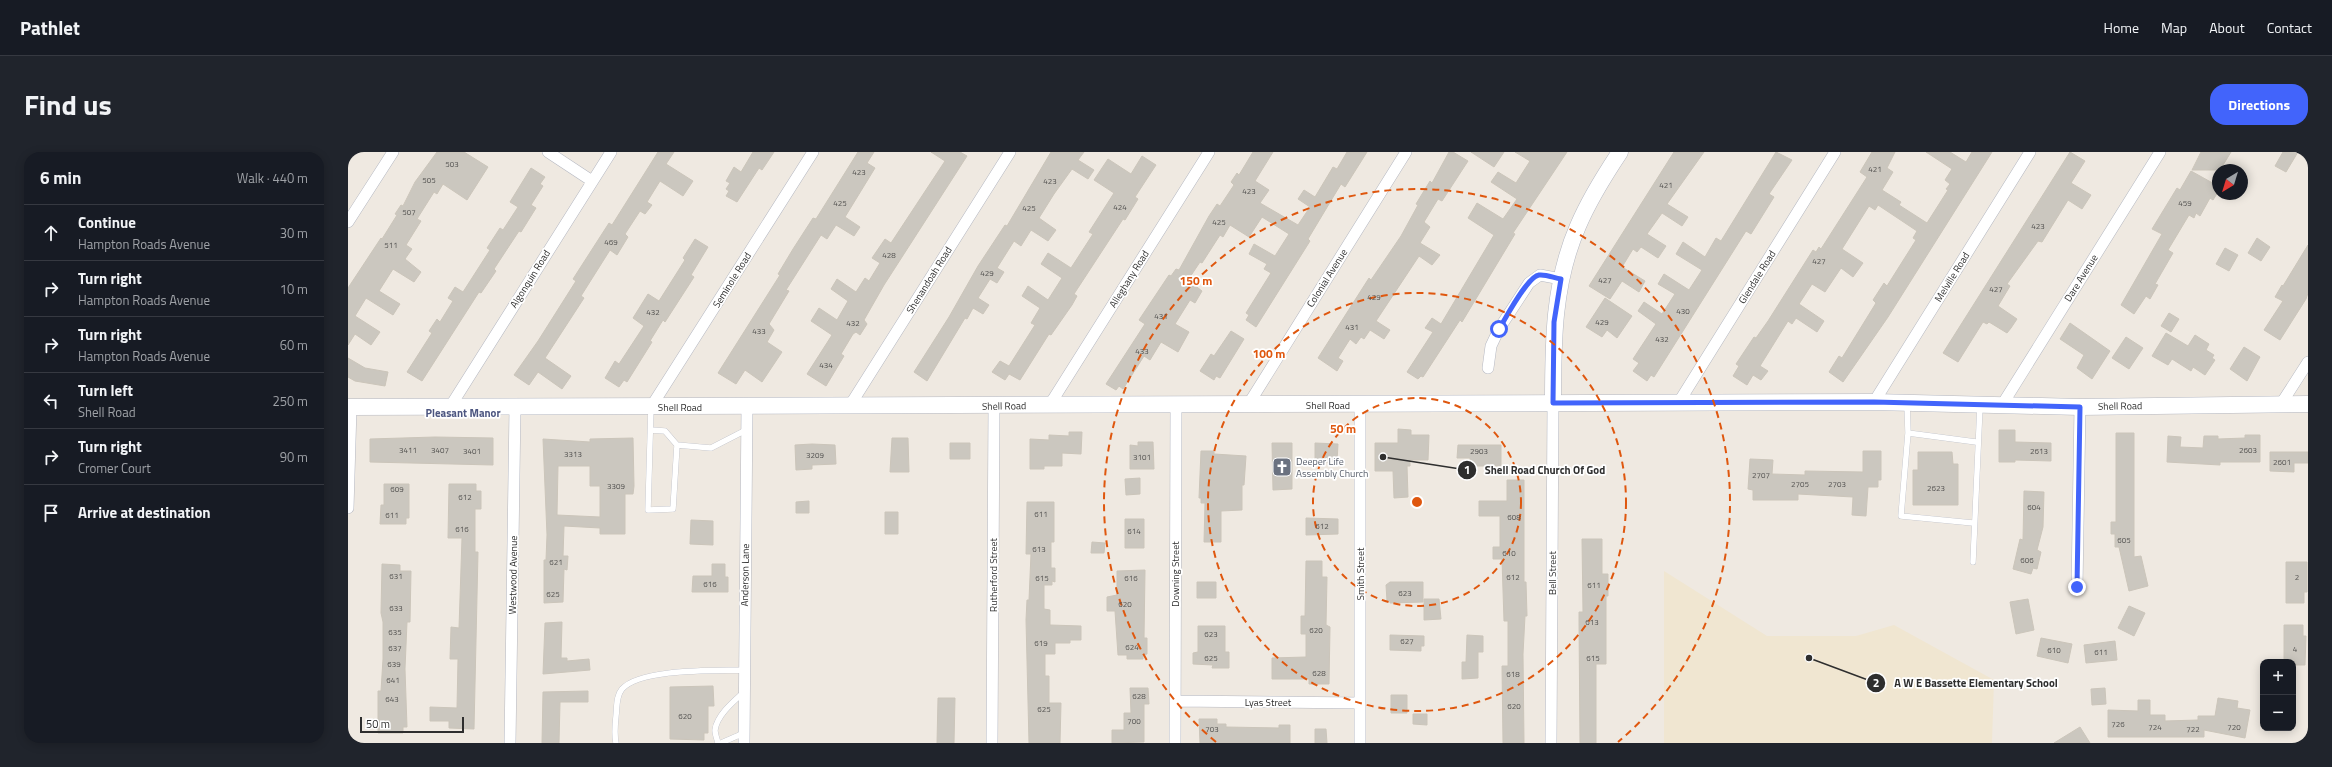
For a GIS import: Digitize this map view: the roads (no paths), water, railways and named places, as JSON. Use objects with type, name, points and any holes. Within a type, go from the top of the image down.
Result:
[{"type":"street","points":[[348,222],[392,152]]},
{"type":"street","points":[[548,152],[592,181]]},
{"type":"street","name":"Algonquin Road","points":[[450,407],[611,152]]},
{"type":"street","name":"Seminole Road","points":[[652,407],[813,152]]},
{"type":"street","name":"Shenandoah Road","points":[[849,407],[1010,152]]},
{"type":"street","name":"Alleghany Road","points":[[1049,406],[1209,152]]},
{"type":"street","name":"Colonial Avenue","points":[[1248,405],[1406,152]]},
{"type":"street","points":[[1553,403],[1554,322],[1561,279],[1577,227],[1601,182],[1620,152]]},
{"type":"street","name":"Glendale Road","points":[[1679,402],[1835,152]]},
{"type":"street","name":"Melville Road","points":[[1874,402],[2030,152]]},
{"type":"street","name":"Dare Avenue","points":[[2002,405],[2160,152]]},
{"type":"street","points":[[1488,368],[1491,346],[1529,283],[1540,275],[1561,279]]},
{"type":"street","points":[[2281,404],[2308,362]]},
{"type":"street","name":"Shell Road","points":[[350,408],[994,407],[1679,402],[1874,402],[2080,407],[2308,404]]},
{"type":"street","name":"Bell Street","points":[[1551,743],[1553,403]]},
{"type":"street","name":"Smith Street","points":[[1360,405],[1360,743]]},
{"type":"street","name":"Downing Street","points":[[1175,743],[1176,406]]},
{"type":"street","name":"Anderson Lane","points":[[744,738],[747,407]]},
{"type":"street","name":"Rutherford Street","points":[[992,743],[994,407]]},
{"type":"street","points":[[2077,587],[2080,407]]},
{"type":"street","points":[[348,508],[350,408]]},
{"type":"street","name":"Westwood Avenue","points":[[510,743],[515,408]]},
{"type":"street","name":"Lyas Street","points":[[1175,701],[1360,703]]},
{"type":"lane","points":[[1907,403],[1908,433],[1901,516],[1973,523]]},
{"type":"lane","points":[[1973,562],[1976,442],[1980,404]]},
{"type":"lane","points":[[652,407],[648,510],[673,509],[678,445]]},
{"type":"lane","points":[[651,430],[665,431],[678,445],[711,448],[746,430]]},
{"type":"lane","points":[[1908,433],[1976,442]]},
{"type":"lane","points":[[616,743],[614,735],[618,698],[622,690],[630,683],[673,672],[744,670]]},
{"type":"lane","points":[[718,743],[716,730],[719,722],[731,703],[744,692]]},
{"type":"lane","points":[[722,743],[744,738]]},
{"type":"place","name":"Shell Road Church Of God","points":[[1383,457]]},
{"type":"place","name":"Deeper Life Assembly Church","points":[[1282,467]]},
{"type":"place","name":"A W E Bassette Elementary School","points":[[1809,658]]},
{"type":"district","name":"Pleasant Manor","points":[[463,413]]}]
